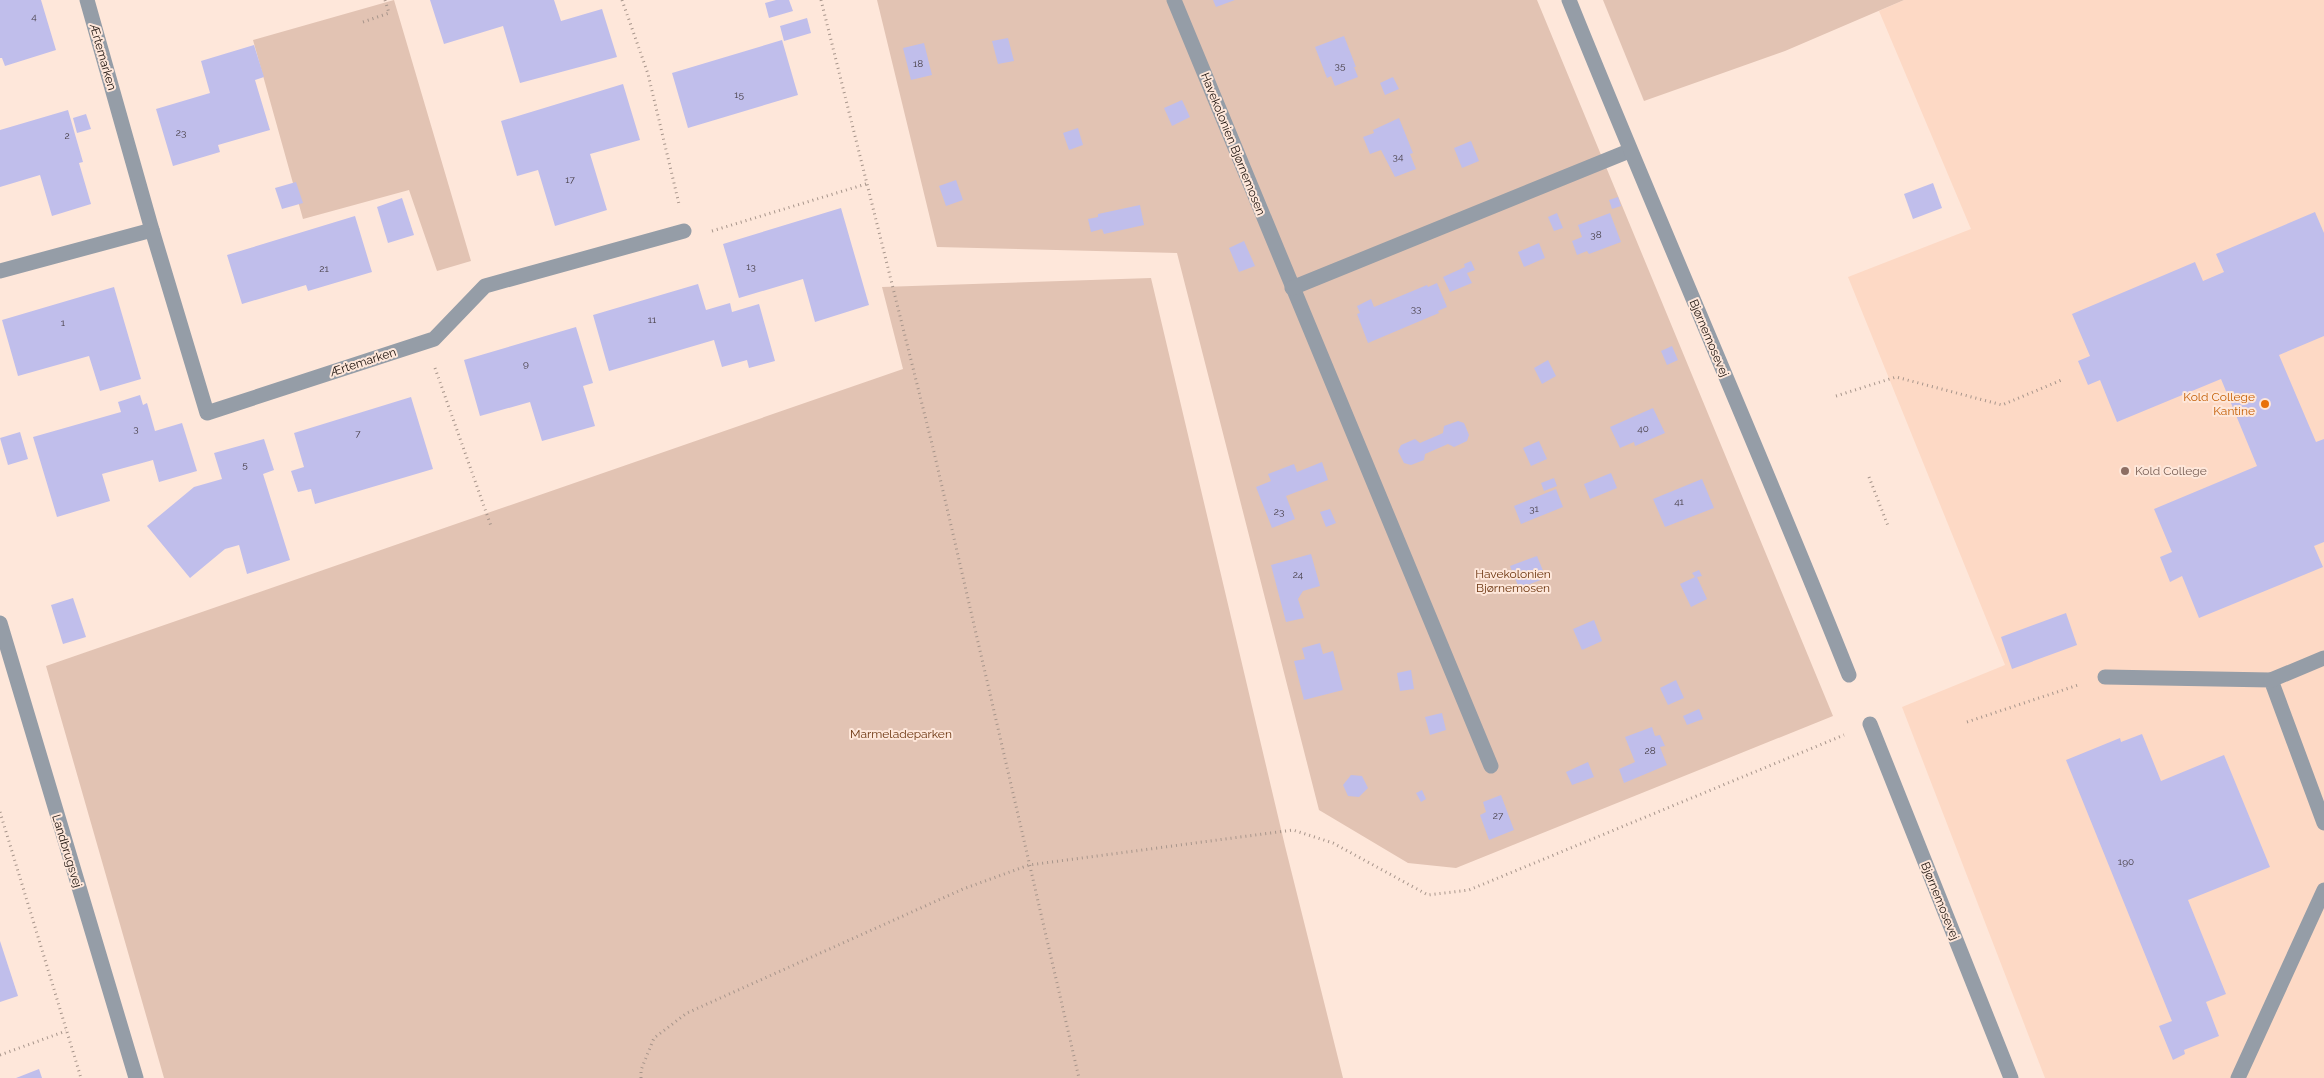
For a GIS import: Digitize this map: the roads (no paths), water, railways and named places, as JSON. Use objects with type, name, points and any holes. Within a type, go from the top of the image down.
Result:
[{"type":"street","name":"Ærtemarken","points":[[87,0],[152,230],[207,413],[434,339],[485,286],[684,231]]},
{"type":"street","name":"Havekolonien Bjørnemosen","points":[[1174,0],[1491,766]]},
{"type":"street","name":"Bjørnemosevej","points":[[1569,0],[1629,151],[1784,512],[1849,676]]},
{"type":"street","points":[[1292,288],[1629,151]]},
{"type":"street","points":[[0,271],[152,230]]},
{"type":"street","name":"Landbrugsvej","points":[[0,623],[136,1078]]},
{"type":"street","points":[[2105,677],[2271,680],[2324,658]]},
{"type":"street","points":[[2271,680],[2324,823]]},
{"type":"street","name":"Bjørnemosevej","points":[[1870,724],[2011,1078]]},
{"type":"street","points":[[2238,1078],[2324,890]]},
{"type":"place","name":"Kold College Kantine","points":[[2265,404]]},
{"type":"place","name":"Kold College","points":[[2125,471]]},
{"type":"park label","name":"Marmeladeparken","points":[[901,734]]}]
